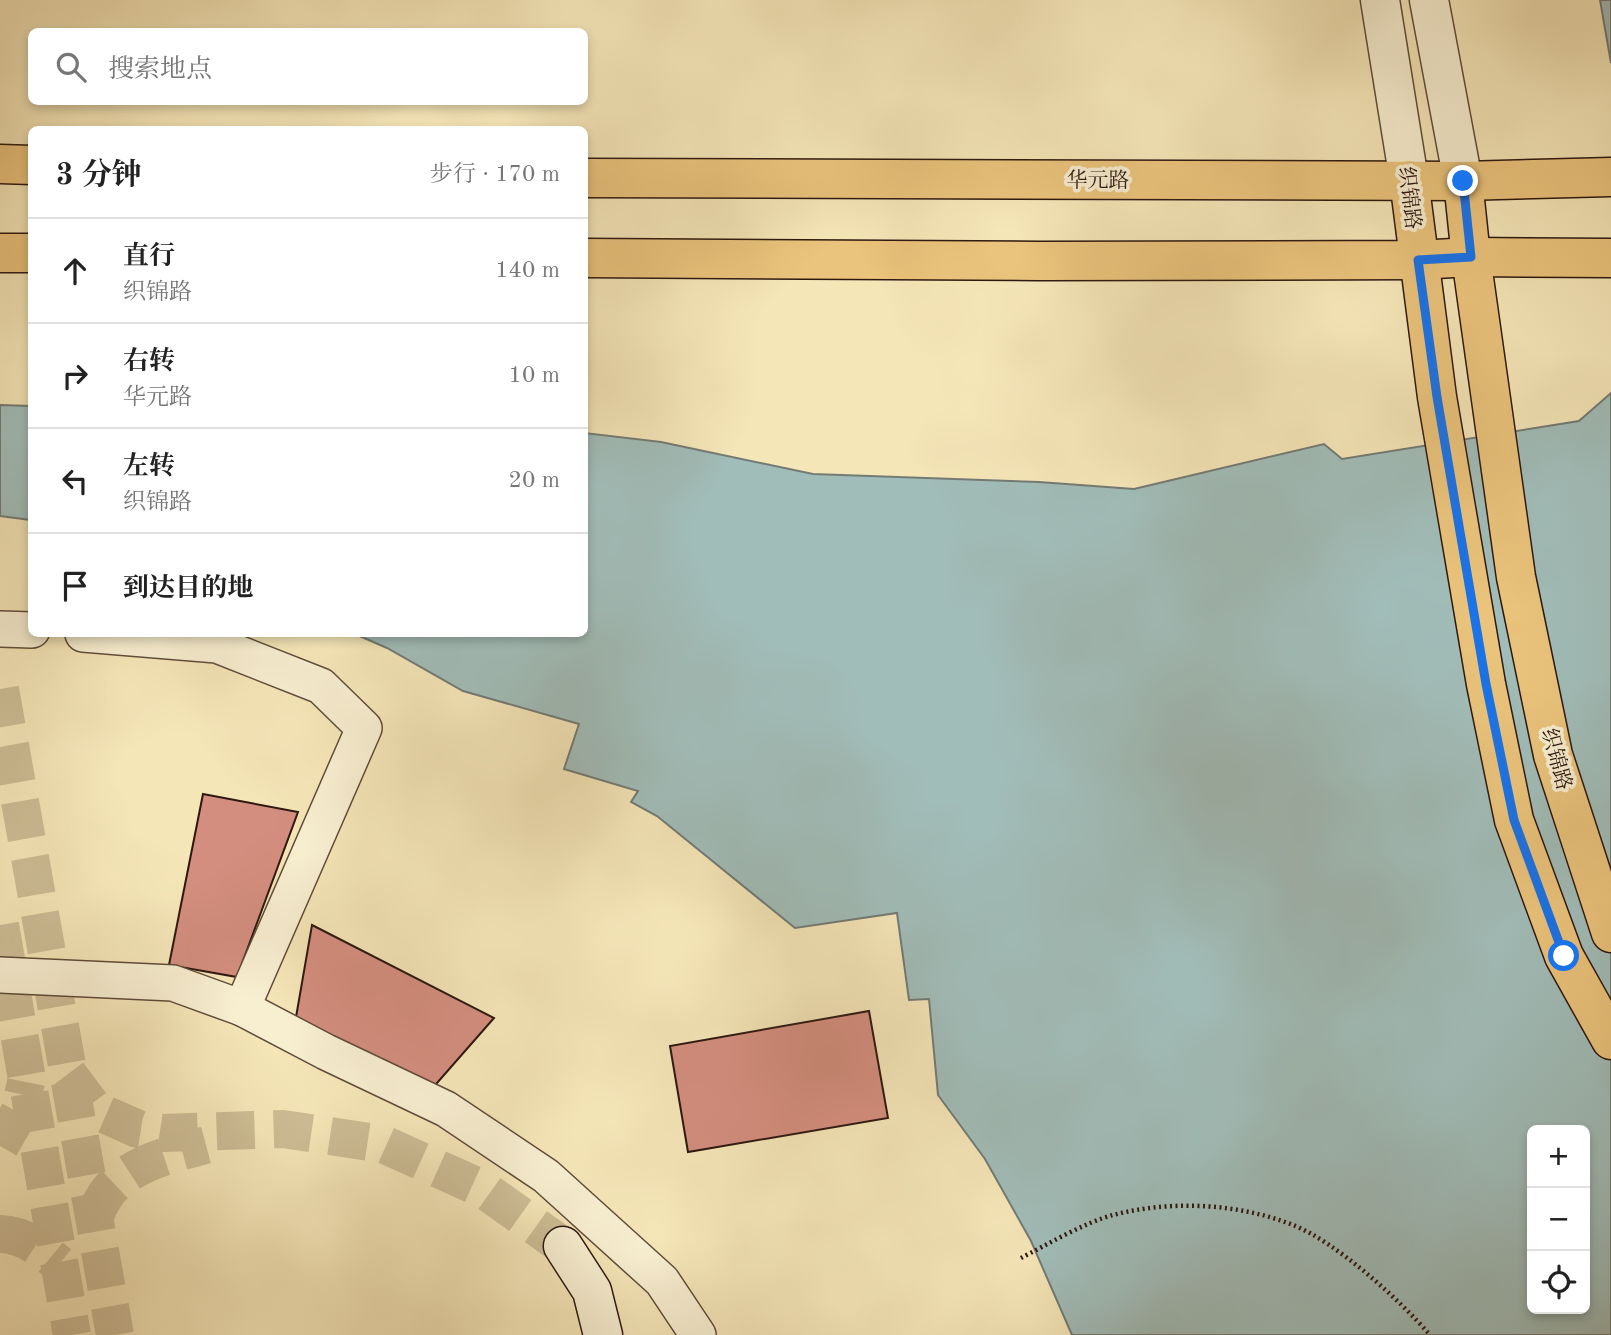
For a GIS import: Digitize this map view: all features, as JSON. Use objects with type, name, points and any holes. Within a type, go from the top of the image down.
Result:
[{"type":"main road","points":[[0,164],[28,165]]},
{"type":"main road","name":"华元路","points":[[588,178],[1463,181],[1611,177]]},
{"type":"main road","name":"织锦路","points":[[1409,180],[1437,397],[1486,684],[1514,820],[1564,956],[1611,1040]]},
{"type":"main road","name":"织锦路","points":[[1463,181],[1471,257],[1516,577],[1553,755],[1611,933]]},
{"type":"main road","points":[[0,253],[28,253]]},
{"type":"main road","points":[[588,258],[1039,261],[1611,258]]},
{"type":"street","name":"织锦路","points":[[1380,0],[1409,180]]},
{"type":"street","name":"织锦路","points":[[1429,0],[1463,181]]},
{"type":"street","points":[[0,629],[28,630]]},
{"type":"street","points":[[120,637],[218,645],[321,686],[364,728],[242,1008]]},
{"type":"street","points":[[0,975],[173,983],[242,1008],[326,1052],[446,1109],[546,1176],[662,1281],[698,1335]]},
{"type":"street","points":[[563,1245],[592,1291],[603,1335]]},
{"type":"path","points":[[1021,1258],[1112,1215],[1160,1208],[1201,1206],[1249,1210],[1295,1226],[1331,1247],[1404,1305],[1430,1335]]},
{"type":"water","points":[[1600,0],[1611,0],[1611,63]]},
{"type":"water","points":[[1611,393],[1611,1335],[1072,1335],[1031,1241],[985,1159],[938,1095],[929,999],[909,1000],[897,913],[795,928],[657,816],[631,802],[638,791],[564,769],[579,724],[463,691],[387,648],[362,637],[588,637],[588,433],[661,442],[813,474],[1039,482],[1134,489],[1324,444],[1342,459],[1579,421]]},
{"type":"water","points":[[0,405],[28,406],[28,520],[0,516]]},
{"type":"building","points":[[203,794],[298,812],[237,977],[169,965]]},
{"type":"building","points":[[312,925],[494,1018],[430,1091],[295,1023]]},
{"type":"building","points":[[869,1011],[888,1118],[688,1152],[670,1046]]},
{"type":"tunnel","points":[[0,689],[115,1335]]},
{"type":"tunnel","points":[[0,925],[72,1335]]},
{"type":"tunnel","points":[[68,1074],[95,1110],[138,1129],[163,1133],[283,1129],[383,1144],[483,1189],[563,1246]]},
{"type":"tunnel","points":[[0,1146],[20,1111],[26,1082]]},
{"type":"tunnel","points":[[94,1216],[108,1191],[132,1171],[156,1160],[206,1145]]},
{"type":"tunnel","points":[[0,1234],[24,1240],[59,1264]]},
{"type":"route","points":[[1463,181],[1471,257],[1418,260],[1437,397],[1486,684],[1514,820],[1564,956]]}]
